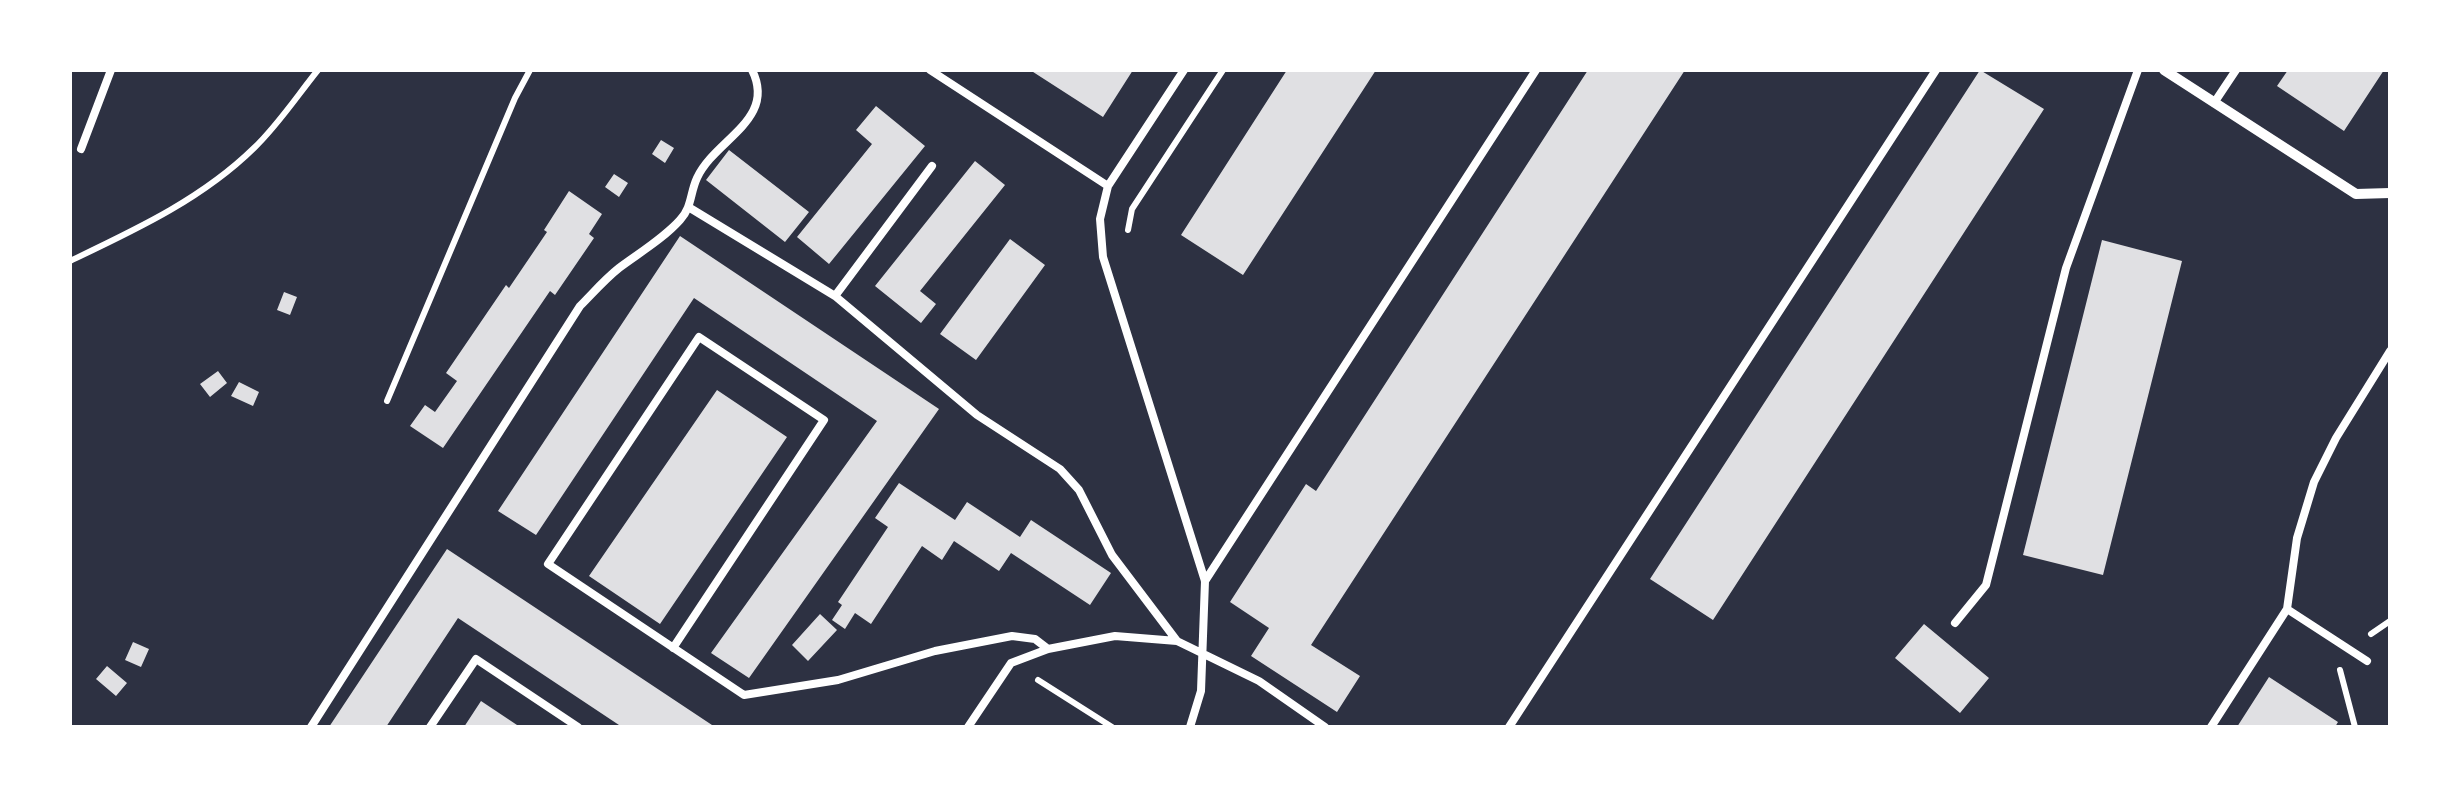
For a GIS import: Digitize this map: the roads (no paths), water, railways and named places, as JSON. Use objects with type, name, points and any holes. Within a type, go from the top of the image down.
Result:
[{"type":"street","points":[[2164,70],[2356,194],[2390,193]]},
{"type":"lane","points":[[82,150],[111,70]]},
{"type":"lane","points":[[311,727],[580,306],[690,208],[698,177],[724,143],[744,126],[756,106],[759,84],[752,70]]},
{"type":"lane","points":[[930,70],[1108,186]]},
{"type":"lane","points":[[1184,70],[1108,186],[1100,219],[1103,257],[1204,581],[1201,691],[1190,727]]},
{"type":"lane","points":[[1204,581],[1536,70]]},
{"type":"lane","points":[[1509,727],[1936,70]]},
{"type":"lane","points":[[1956,623],[1986,584],[2066,268],[2138,70]]},
{"type":"lane","points":[[2214,103],[2236,70]]},
{"type":"lane","points":[[835,296],[932,166]]},
{"type":"lane","points":[[690,208],[835,296],[977,415],[1060,470],[1079,490],[1112,555],[1177,641],[1259,682],[1325,727]]},
{"type":"lane","points":[[673,648],[824,420],[699,337],[548,564],[673,648],[744,694],[838,680],[935,651],[1012,636],[1035,638],[1048,648]]},
{"type":"lane","points":[[2211,727],[2287,609],[2298,538],[2314,482],[2336,438],[2390,352]]},
{"type":"lane","points":[[2287,609],[2367,661]]},
{"type":"lane","points":[[968,727],[1012,663],[1048,648],[1116,636],[1177,641]]},
{"type":"lane","points":[[430,727],[476,659],[578,727]]}]
